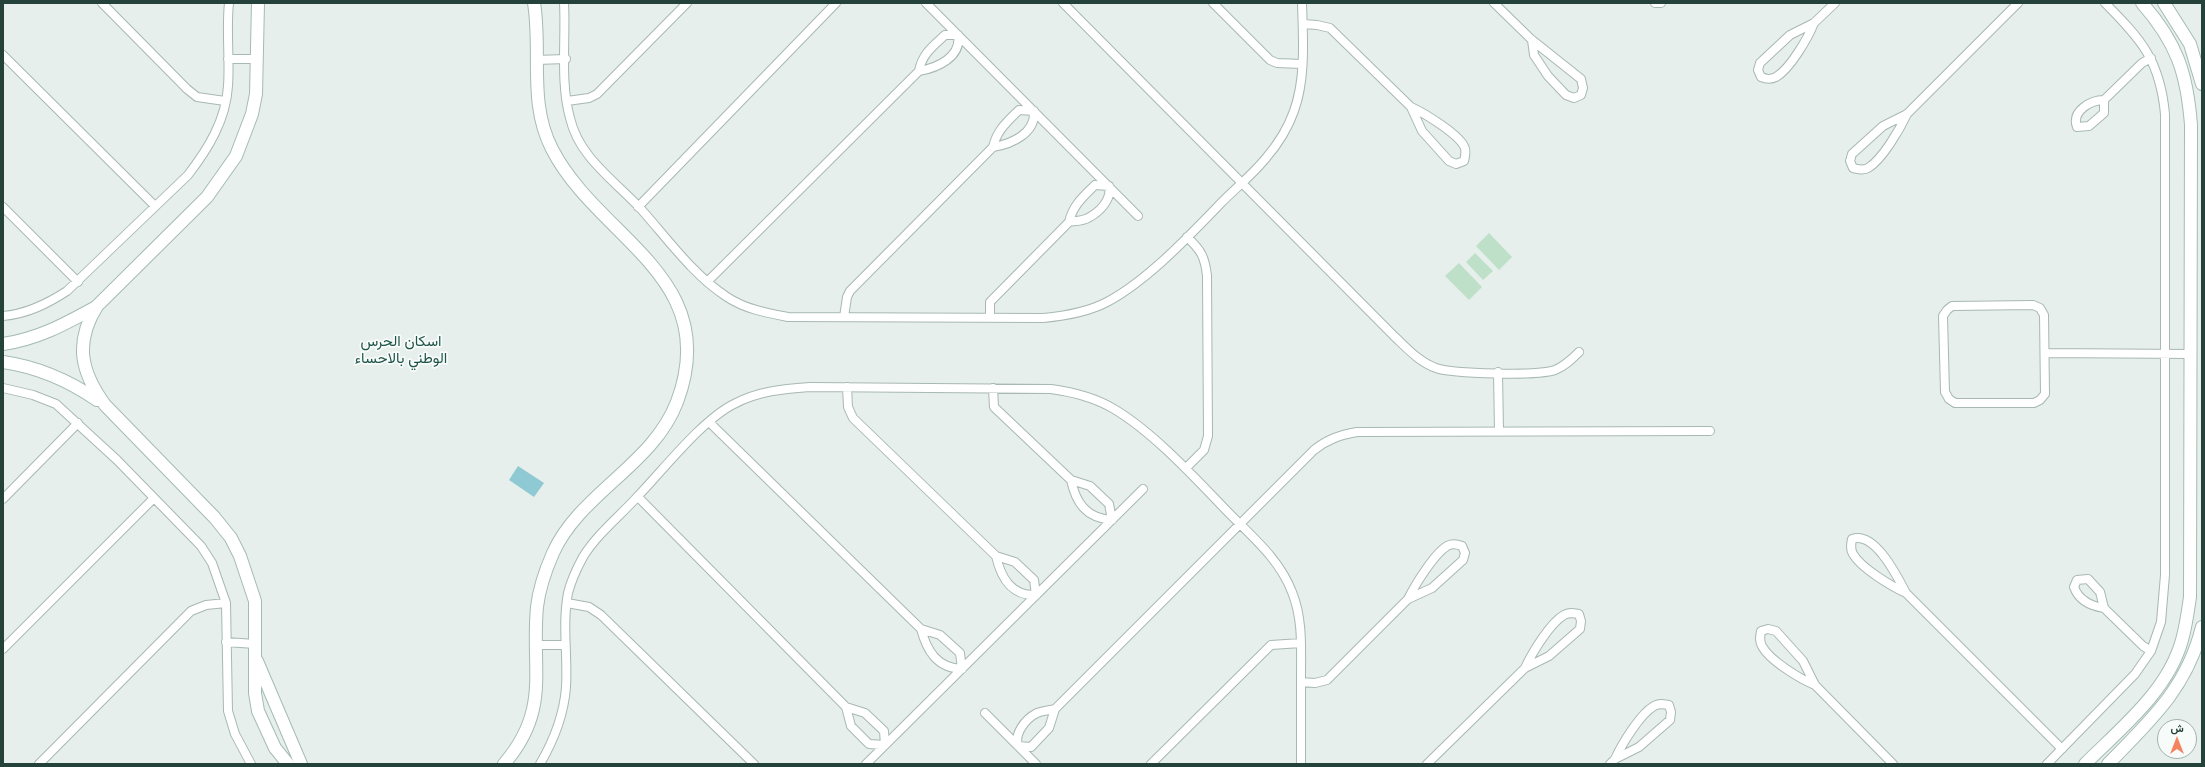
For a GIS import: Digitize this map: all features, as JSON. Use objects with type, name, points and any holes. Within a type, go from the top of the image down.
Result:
[{"type":"main road","points":[[3,344],[32,338],[47,333],[97,306],[189,215],[223,177],[236,156],[252,114],[256,94],[258,3]]},
{"type":"main road","points":[[504,764],[523,736],[536,700],[537,604],[554,552],[578,516],[644,452],[660,433],[676,404],[683,381],[686,353],[685,329],[679,308],[666,282],[651,262],[571,181],[551,147],[538,104],[534,3]]},
{"type":"main road","points":[[2085,764],[2140,708],[2161,684],[2182,640],[2190,597],[2197,481],[2192,354],[2197,227],[2191,125],[2184,74],[2166,32],[2142,3]]},
{"type":"main road","points":[[2164,3],[2190,44],[2202,84]]},
{"type":"main road","points":[[97,306],[86,327],[83,340],[82,360],[91,386],[104,405]]},
{"type":"main road","points":[[3,362],[36,369],[75,384],[104,405],[215,518],[231,538],[240,556],[255,601],[255,693],[258,711],[275,748],[288,764]]},
{"type":"main road","points":[[2108,764],[2153,718],[2174,693],[2194,654],[2202,627]]},
{"type":"main road","points":[[255,650],[301,764]]},
{"type":"street","points":[[102,3],[187,89],[197,97],[225,101]]},
{"type":"street","points":[[3,316],[27,312],[49,303],[78,282],[154,206],[188,175],[205,153],[222,117],[228,87],[229,3]]},
{"type":"street","points":[[564,3],[567,101],[570,118],[588,155],[638,206],[707,282],[728,298],[762,312],[788,317],[990,318],[1043,318],[1068,315],[1089,310],[1107,302],[1123,292],[1187,238],[1266,158],[1283,134],[1294,112],[1300,88],[1302,64],[1302,3]]},
{"type":"street","points":[[567,101],[589,98],[597,94],[687,3]]},
{"type":"street","points":[[638,206],[836,3]]},
{"type":"street","points":[[926,3],[1138,216]]},
{"type":"street","points":[[1063,3],[1241,183],[1421,361],[1436,368],[1452,371],[1553,371],[1563,367],[1579,352]]},
{"type":"street","points":[[1213,3],[1270,60],[1278,63],[1302,64]]},
{"type":"street","points":[[1494,3],[1532,40],[1581,79],[1583,88],[1581,95],[1574,98],[1566,96],[1548,76],[1537,60],[1532,40]]},
{"type":"street","points":[[1655,3],[1661,3]]},
{"type":"street","points":[[1814,24],[1808,38],[1795,56],[1776,77],[1768,79],[1760,77],[1758,70],[1760,63],[1790,35],[1814,24],[1835,3]]},
{"type":"street","points":[[1907,114],[1900,129],[1869,168],[1860,170],[1853,168],[1850,161],[1852,154],[1883,126],[1907,114],[2018,3]]},
{"type":"street","points":[[2047,764],[2135,674],[2151,651],[2161,622],[2165,575],[2165,114],[2162,90],[2151,58],[2131,29],[2105,3]]},
{"type":"street","points":[[1303,24],[1330,28],[1410,107],[1422,131],[1449,161],[1456,164],[1464,161],[1466,154],[1464,145],[1426,114],[1410,107]]},
{"type":"street","points":[[707,282],[918,71],[921,60],[926,53],[945,35],[958,35]]},
{"type":"street","points":[[918,71],[938,67],[957,50],[960,43],[958,35]]},
{"type":"street","points":[[3,55],[154,206]]},
{"type":"street","points":[[2104,100],[2142,63],[2151,58]]},
{"type":"street","points":[[228,59],[257,59]]},
{"type":"street","points":[[536,60],[566,59]]},
{"type":"street","points":[[993,147],[995,136],[1000,128],[1019,110],[1034,111]]},
{"type":"street","points":[[844,317],[846,297],[850,291],[993,147],[1012,143],[1032,125],[1034,111]]},
{"type":"street","points":[[1069,222],[1071,211],[1076,203],[1096,186],[1109,186]]},
{"type":"street","points":[[990,318],[990,302],[1069,222],[1088,218],[1108,200],[1110,194],[1109,186]]},
{"type":"street","points":[[3,207],[78,282]]},
{"type":"street","points":[[1186,468],[1204,450],[1208,436],[1207,276],[1205,259],[1197,246],[1187,238]]},
{"type":"street","points":[[2033,305],[2040,308],[2044,315],[2045,353],[2045,394],[2040,400],[2034,403],[1955,403],[1949,399],[1945,392],[1943,316],[1952,306],[2033,305]]},
{"type":"street","points":[[2045,353],[2192,354]]},
{"type":"street","points":[[1498,372],[1499,431]]},
{"type":"street","points":[[847,387],[848,407],[853,418],[996,556],[1015,562],[1034,580],[1036,595]]},
{"type":"street","points":[[540,764],[554,738],[562,710],[566,686],[565,645],[567,603],[574,576],[583,557],[591,546],[708,422],[733,404],[771,390],[847,387],[1051,389],[1074,392],[1096,400],[1114,409],[1134,423],[1186,468],[1262,546],[1280,568],[1294,600],[1298,614],[1301,643],[1301,764]]},
{"type":"street","points":[[3,388],[33,395],[56,404],[78,423],[201,546],[212,563],[226,603],[228,711],[235,734],[251,764]]},
{"type":"street","points":[[993,388],[994,407],[1071,480],[1090,486],[1109,504],[1112,520]]},
{"type":"street","points":[[708,422],[922,629],[940,635],[960,653],[962,669]]},
{"type":"street","points":[[3,499],[78,423]]},
{"type":"street","points":[[1018,746],[1031,747],[1049,728],[1055,709],[1314,450],[1326,441],[1340,435],[1357,432],[1710,431]]},
{"type":"street","points":[[1071,480],[1076,499],[1094,518],[1112,520]]},
{"type":"street","points":[[866,764],[1143,489]]},
{"type":"street","points":[[638,497],[846,706],[865,713],[884,731],[885,745]]},
{"type":"street","points":[[3,649],[154,498]]},
{"type":"street","points":[[1906,593],[1891,586],[1873,573],[1853,554],[1850,546],[1852,539],[1859,536],[1867,538],[1894,569],[1906,593],[2062,749]]},
{"type":"street","points":[[1301,682],[1315,683],[1327,680],[1408,599],[1415,584],[1428,566],[1446,546],[1455,543],[1462,546],[1465,553],[1463,560],[1432,588],[1408,599]]},
{"type":"street","points":[[996,556],[1001,575],[1019,594],[1036,595]]},
{"type":"street","points":[[39,764],[191,611],[206,605],[226,603]]},
{"type":"street","points":[[567,603],[589,607],[601,615],[754,764]]},
{"type":"street","points":[[2104,608],[2143,646],[2151,651]]},
{"type":"street","points":[[1427,764],[1525,668],[1549,656],[1580,629],[1581,621],[1579,614],[1571,612],[1563,615],[1532,653],[1525,668]]},
{"type":"street","points":[[922,629],[926,648],[944,666],[962,669]]},
{"type":"street","points":[[1815,685],[1800,678],[1782,666],[1762,647],[1759,639],[1761,631],[1768,629],[1776,631],[1803,661],[1815,685],[1893,764]]},
{"type":"street","points":[[226,642],[255,650]]},
{"type":"street","points":[[1151,764],[1271,645],[1301,643]]},
{"type":"street","points":[[536,645],[565,645]]},
{"type":"street","points":[[1661,703],[1669,705],[1671,712],[1670,720],[1639,747],[1612,761],[1635,726],[1653,706],[1661,703]]},
{"type":"street","points":[[846,706],[851,726],[869,744],[885,745]]},
{"type":"street","points":[[1018,746],[1016,739],[1018,732],[1036,714],[1055,709]]},
{"type":"street","points":[[985,713],[1036,764]]},
{"type":"green space","points":[[1489,233],[1512,257],[1499,270],[1476,246]]},
{"type":"green space","points":[[1475,253],[1493,271],[1483,280],[1466,262]]},
{"type":"green space","points":[[1459,263],[1482,287],[1469,300],[1445,276]]},
{"type":"water","points":[[518,466],[544,483],[534,497],[509,480]]},
{"type":"district","name":"اسكان الحرس الوطني بالاحساء","points":[[401,350]]}]
